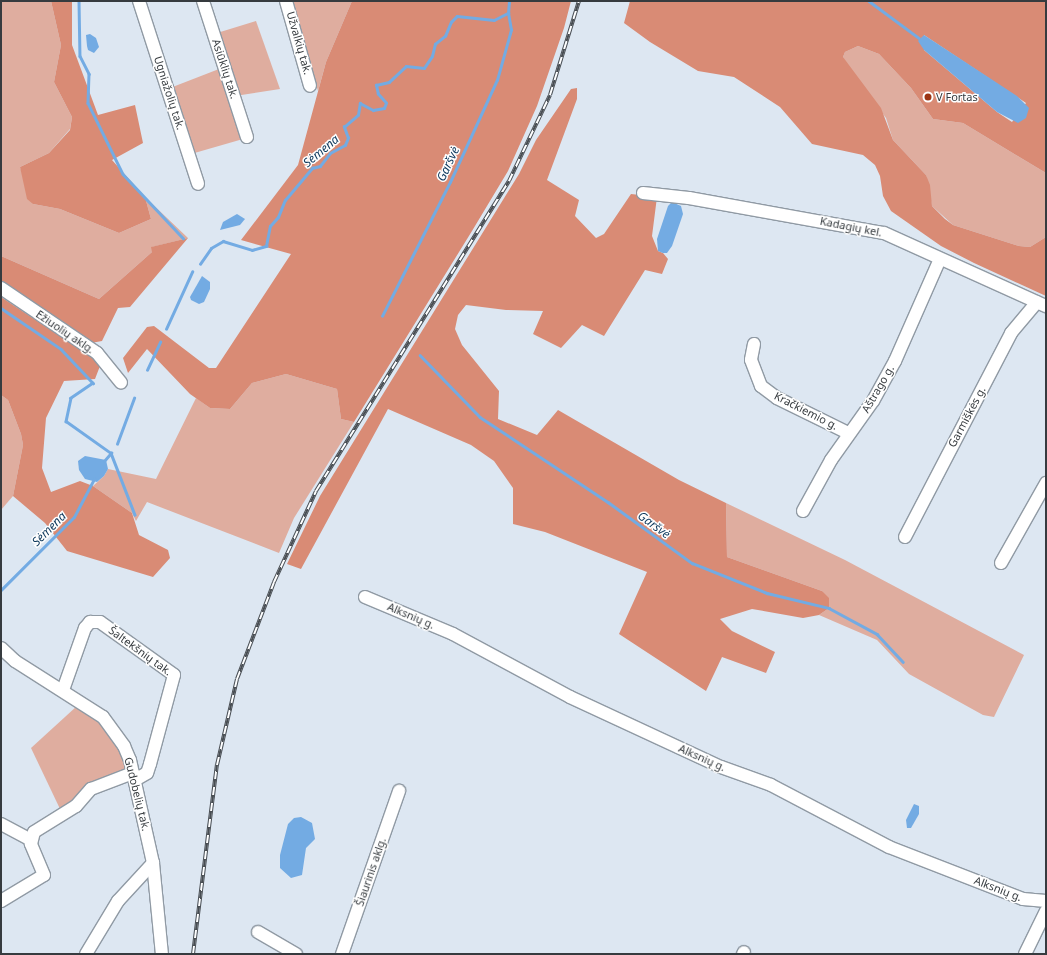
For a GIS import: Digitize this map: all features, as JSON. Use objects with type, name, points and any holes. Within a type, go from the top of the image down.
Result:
[{"type":"street","name":"Ugniažolių tak.","points":[[139,1],[198,184]]},
{"type":"street","name":"Asiūklių tak.","points":[[203,1],[247,137]]},
{"type":"street","name":"Užvalkių tak.","points":[[286,1],[310,86]]},
{"type":"street","name":"Kadagių kel.","points":[[643,193],[874,231],[899,239],[1041,304]]},
{"type":"street","name":"Aštrago g.","points":[[803,511],[848,433],[873,401],[895,361],[940,259]]},
{"type":"street","name":"Ežiuolių aklg.","points":[[1,288],[97,353],[121,383]]},
{"type":"street","name":"Garmiškės g.","points":[[905,537],[1011,333],[1041,304]]},
{"type":"street","name":"Kračkiemio g.","points":[[754,344],[751,360],[761,386],[777,398],[848,433]]},
{"type":"street","points":[[1001,563],[1046,483]]},
{"type":"street","name":"Alksnių g.","points":[[365,597],[453,634],[570,697],[721,767],[771,785],[889,847],[1023,899],[1046,901]]},
{"type":"street","name":"Šaltekšnių tak.","points":[[62,690],[85,628],[90,622],[100,622],[174,675],[150,764],[146,773],[134,777]]},
{"type":"street","name":"Gudobelių tak.","points":[[1,648],[15,661],[92,708],[114,728],[124,746],[134,777],[153,863],[162,954]]},
{"type":"street","points":[[1,901],[44,875],[31,840],[34,832],[76,806],[91,789],[134,777]]},
{"type":"street","name":"Šiaurinis aklg.","points":[[342,954],[400,791]]},
{"type":"street","points":[[1,824],[31,840]]},
{"type":"street","points":[[86,954],[118,901],[153,863]]},
{"type":"street","points":[[1025,954],[1046,911]]},
{"type":"street","points":[[258,932],[296,954]]},
{"type":"shaded area","points":[[1,1],[51,1],[61,45],[54,82],[72,117],[70,129],[49,153],[20,167],[33,204],[60,209],[119,233],[151,219],[145,197],[188,238],[152,247],[152,252],[99,299],[1,256]]},
{"type":"shaded area","points":[[51,1],[72,1],[72,45],[98,115],[135,105],[143,143],[112,160],[145,197],[151,219],[119,233],[60,209],[33,204],[27,199],[20,167],[49,153],[70,130],[72,117],[54,82],[61,45]]},
{"type":"shaded area","points":[[290,1],[352,1],[326,62],[318,91]]},
{"type":"shaded area","points":[[352,1],[571,1],[564,28],[537,106],[508,171],[472,231],[354,422],[341,419],[337,389],[286,374],[252,383],[230,409],[210,408],[190,394],[147,349],[128,373],[123,358],[147,327],[154,326],[209,368],[216,368],[291,254],[241,240],[298,165],[326,62]]},
{"type":"shaded area","name":"V Fortas","points":[[630,1],[1046,1],[1046,173],[963,123],[933,119],[911,88],[879,54],[858,46],[845,52],[843,57],[881,108],[893,140],[926,175],[930,185],[932,206],[945,219],[953,225],[1019,246],[1030,247],[1046,237],[1046,296],[941,246],[891,211],[883,196],[880,176],[875,165],[863,155],[812,144],[780,107],[734,77],[698,71],[650,42],[624,23]],"holes":[[[924,35],[1026,103],[1012,122],[997,112],[924,50]]]},
{"type":"shaded area","points":[[256,21],[280,89],[235,96],[217,33]]},
{"type":"shaded area","points":[[858,46],[879,54],[911,88],[933,119],[963,123],[1046,173],[1046,237],[1030,247],[1019,246],[953,225],[932,206],[926,175],[893,140],[886,118],[845,63],[843,57],[845,52]]},
{"type":"shaded area","points":[[219,69],[243,139],[191,154],[170,88]]},
{"type":"shaded area","points":[[577,88],[577,99],[547,180],[579,200],[575,216],[596,238],[604,234],[631,194],[657,197],[652,236],[658,251],[663,253],[668,259],[662,274],[645,270],[604,336],[582,325],[561,348],[533,334],[543,311],[506,310],[466,305],[458,315],[455,329],[462,345],[499,391],[498,419],[537,435],[558,410],[679,480],[726,503],[727,557],[822,591],[829,598],[829,608],[819,615],[803,618],[752,609],[720,619],[732,631],[775,652],[766,673],[722,657],[706,691],[619,634],[647,572],[545,532],[513,524],[513,488],[494,461],[471,445],[388,409],[301,569],[287,564],[320,496],[519,174],[536,140],[571,89]]},
{"type":"shaded area","points":[[188,238],[130,307],[118,308],[102,341],[91,343],[1,283],[1,256],[99,299],[152,252],[151,247]]},
{"type":"shaded area","points":[[1,297],[93,358],[100,366],[95,379],[64,381],[46,418],[42,468],[51,492],[80,481],[93,486],[132,513],[139,535],[168,550],[170,558],[153,577],[67,551],[45,523],[13,496],[23,445],[21,434],[8,400],[1,395]]},
{"type":"shaded area","points":[[286,374],[337,389],[341,419],[354,422],[294,518],[279,553],[147,502],[136,521],[132,513],[93,486],[104,476],[108,469],[156,479],[196,398],[210,408],[230,409],[252,383]]},
{"type":"shaded area","points":[[1,395],[8,400],[21,434],[23,445],[13,496],[1,510]]},
{"type":"shaded area","points":[[726,503],[845,560],[1024,655],[994,717],[983,715],[909,674],[877,640],[819,615],[829,608],[822,591],[727,557]]},
{"type":"shaded area","points":[[77,706],[109,729],[124,758],[126,769],[61,811],[31,748]]},
{"type":"water","points":[[90,34],[96,38],[99,47],[94,53],[88,50],[87,46],[86,35]]},
{"type":"water","points":[[924,35],[1017,96],[1029,108],[1026,118],[1018,123],[997,112],[924,50],[918,41]]},
{"type":"water","points":[[672,202],[681,206],[683,214],[672,246],[667,253],[663,253],[658,251],[657,239],[668,206]]},
{"type":"water","points":[[237,214],[245,219],[240,225],[220,230],[223,222]]},
{"type":"water","points":[[202,276],[210,282],[210,289],[204,302],[199,304],[191,300],[190,297]]},
{"type":"water","points":[[85,456],[106,460],[108,469],[104,476],[97,482],[85,479],[79,470],[78,461]]},
{"type":"water","points":[[914,804],[919,806],[919,814],[911,828],[907,828],[906,820]]},
{"type":"water","points":[[301,817],[312,823],[315,839],[306,848],[302,875],[291,878],[280,868],[280,855],[288,824],[294,818]]},
{"type":"waterway","points":[[79,1],[80,56],[89,74],[88,103],[123,174],[183,238]]},
{"type":"waterway","name":"Sėmena","points":[[200,264],[211,248],[223,241],[252,250],[266,246],[270,226],[278,217],[285,200],[312,168],[320,166],[330,153],[345,145],[348,138],[344,127],[358,115],[360,103],[373,110],[384,108],[386,103],[378,94],[376,85],[389,82],[406,66],[424,68],[432,56],[435,44],[445,36],[451,22],[457,16],[494,20],[508,13],[509,1]]},
{"type":"waterway","points":[[869,1],[919,38]]},
{"type":"waterway","name":"Garšvė","points":[[382,316],[450,182],[497,80],[511,30],[508,13]]},
{"type":"waterway","name":"Sėmena","points":[[166,329],[192,272]]},
{"type":"waterway","points":[[1,308],[61,349],[93,383],[71,398],[66,421],[111,453],[135,515]]},
{"type":"waterway","name":"Sėmena","points":[[147,370],[160,342]]},
{"type":"waterway","name":"Garšvė","points":[[420,355],[480,417],[608,502],[692,563],[767,593],[829,608],[877,634],[903,662]]},
{"type":"waterway","name":"Sėmena","points":[[117,444],[134,398]]},
{"type":"waterway","name":"Sėmena","points":[[104,461],[111,453]]},
{"type":"waterway","name":"Sėmena","points":[[1,590],[74,517],[94,479]]},
{"type":"railway","points":[[193,954],[217,765],[237,679],[274,582],[316,491],[509,181],[550,95],[579,1]]},
{"type":"place","name":"V Fortas","points":[[928,97]]}]
